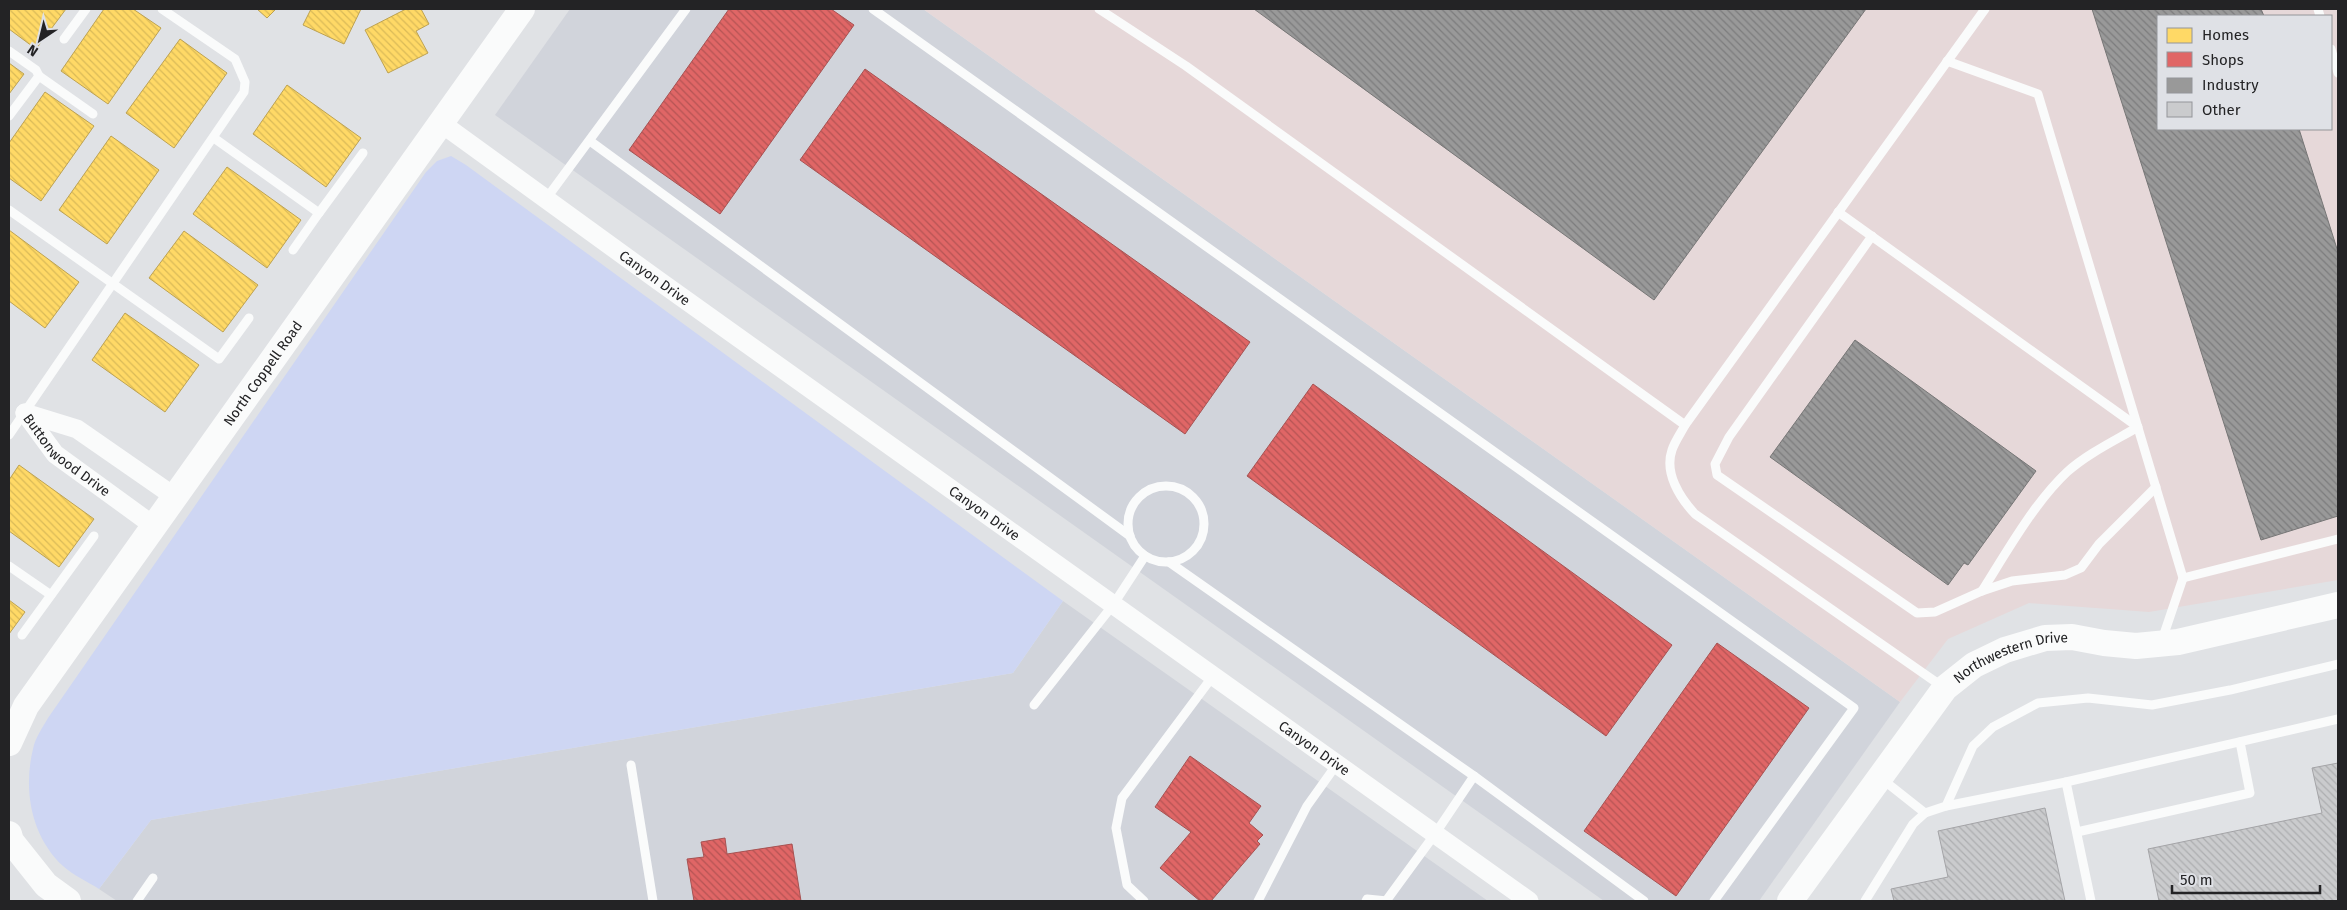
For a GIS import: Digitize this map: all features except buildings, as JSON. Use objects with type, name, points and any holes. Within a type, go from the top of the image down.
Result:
[{"type":"street","name":"North Coppell Road","points":[[9,743],[26,706],[522,9]]},
{"type":"street","name":"Canyon Drive","points":[[441,123],[1529,901]]},
{"type":"street","name":"Buttonwood Drive","points":[[25,413],[77,429],[175,497]]},
{"type":"street","name":"Buttonwood Drive","points":[[25,413],[55,454],[154,526]]},
{"type":"street","name":"Northwestern Drive","points":[[1790,901],[1945,688],[1974,665],[2005,650],[2045,638],[2072,637],[2136,646],[2178,642],[2338,605]]},
{"type":"street","points":[[9,834],[11,841],[46,885],[68,901]]},
{"type":"lane","points":[[64,39],[86,9]]},
{"type":"lane","points":[[9,435],[244,92],[245,82],[235,59],[162,9]]},
{"type":"lane","points":[[546,199],[686,9]]},
{"type":"lane","points":[[873,9],[1854,708],[1714,901]]},
{"type":"lane","points":[[1099,9],[1194,72],[1685,425]]},
{"type":"lane","points":[[1945,688],[1695,514],[1682,500],[1675,486],[1672,470],[1672,451],[1685,425],[1985,9]]},
{"type":"lane","points":[[9,50],[36,70],[39,76],[93,114]]},
{"type":"lane","points":[[2332,53],[2338,73]]},
{"type":"lane","points":[[1947,62],[2038,94],[2183,578],[2161,643]]},
{"type":"lane","points":[[9,116],[39,76]]},
{"type":"lane","points":[[214,138],[319,213]]},
{"type":"lane","points":[[590,141],[1130,536]]},
{"type":"lane","points":[[293,250],[363,154]]},
{"type":"lane","points":[[9,210],[219,359],[249,318]]},
{"type":"lane","points":[[1838,212],[2138,428]]},
{"type":"lane","points":[[1872,236],[1729,438],[1716,464],[1717,475],[1917,613],[1936,612],[1982,591],[2012,581],[2065,575],[2082,568],[2099,544],[2156,487]]},
{"type":"lane","points":[[1982,591],[2025,524],[2066,473],[2082,461],[2138,428]]},
{"type":"lane","points":[[1169,486],[1181,489],[1191,495],[1202,511],[1204,530],[1200,542],[1192,552],[1182,559],[1169,562],[1157,561],[1145,556],[1136,547],[1130,536],[1128,524],[1130,512],[1136,501],[1145,492],[1156,487],[1169,486]]},
{"type":"lane","points":[[22,635],[94,536]]},
{"type":"lane","points":[[2183,578],[2338,538]]},
{"type":"lane","points":[[1034,706],[1113,605],[1145,556]]},
{"type":"lane","points":[[1169,562],[1474,776],[1644,901]]},
{"type":"lane","points":[[9,566],[51,595]]},
{"type":"lane","points":[[1946,806],[1973,746],[1993,728],[2038,703],[2088,698],[2152,705],[2230,690],[2338,664]]},
{"type":"lane","points":[[1144,901],[1127,885],[1116,828],[1122,798],[1213,676]]},
{"type":"lane","points":[[1865,901],[1912,824],[1925,814],[1946,806],[2066,782],[2338,719]]},
{"type":"lane","points":[[2077,832],[2250,793],[2240,742]]},
{"type":"lane","points":[[1258,901],[1308,806],[1337,764]]},
{"type":"lane","points":[[631,765],[653,901]]},
{"type":"lane","points":[[1366,901],[1367,899],[1387,901],[1474,776]]},
{"type":"lane","points":[[1880,777],[1925,814]]},
{"type":"lane","points":[[2066,782],[2091,901]]},
{"type":"lane","points":[[137,901],[153,878]]},
{"type":"shaded area","points":[[570,9],[923,9],[1900,702],[1759,901],[1604,901],[495,115]]},
{"type":"shaded area","points":[[923,9],[2338,9],[2338,580],[2149,612],[2029,603],[1948,639],[1900,702]]},
{"type":"shaded area","points":[[451,156],[466,165],[1063,601],[1013,673],[151,820],[99,889],[63,866],[43,841],[37,827],[32,812],[29,780],[30,765],[37,737],[48,718],[426,172],[437,161]]},
{"type":"shaded area","points":[[1063,601],[1488,901],[117,901],[99,889],[151,820],[1013,673]]}]
